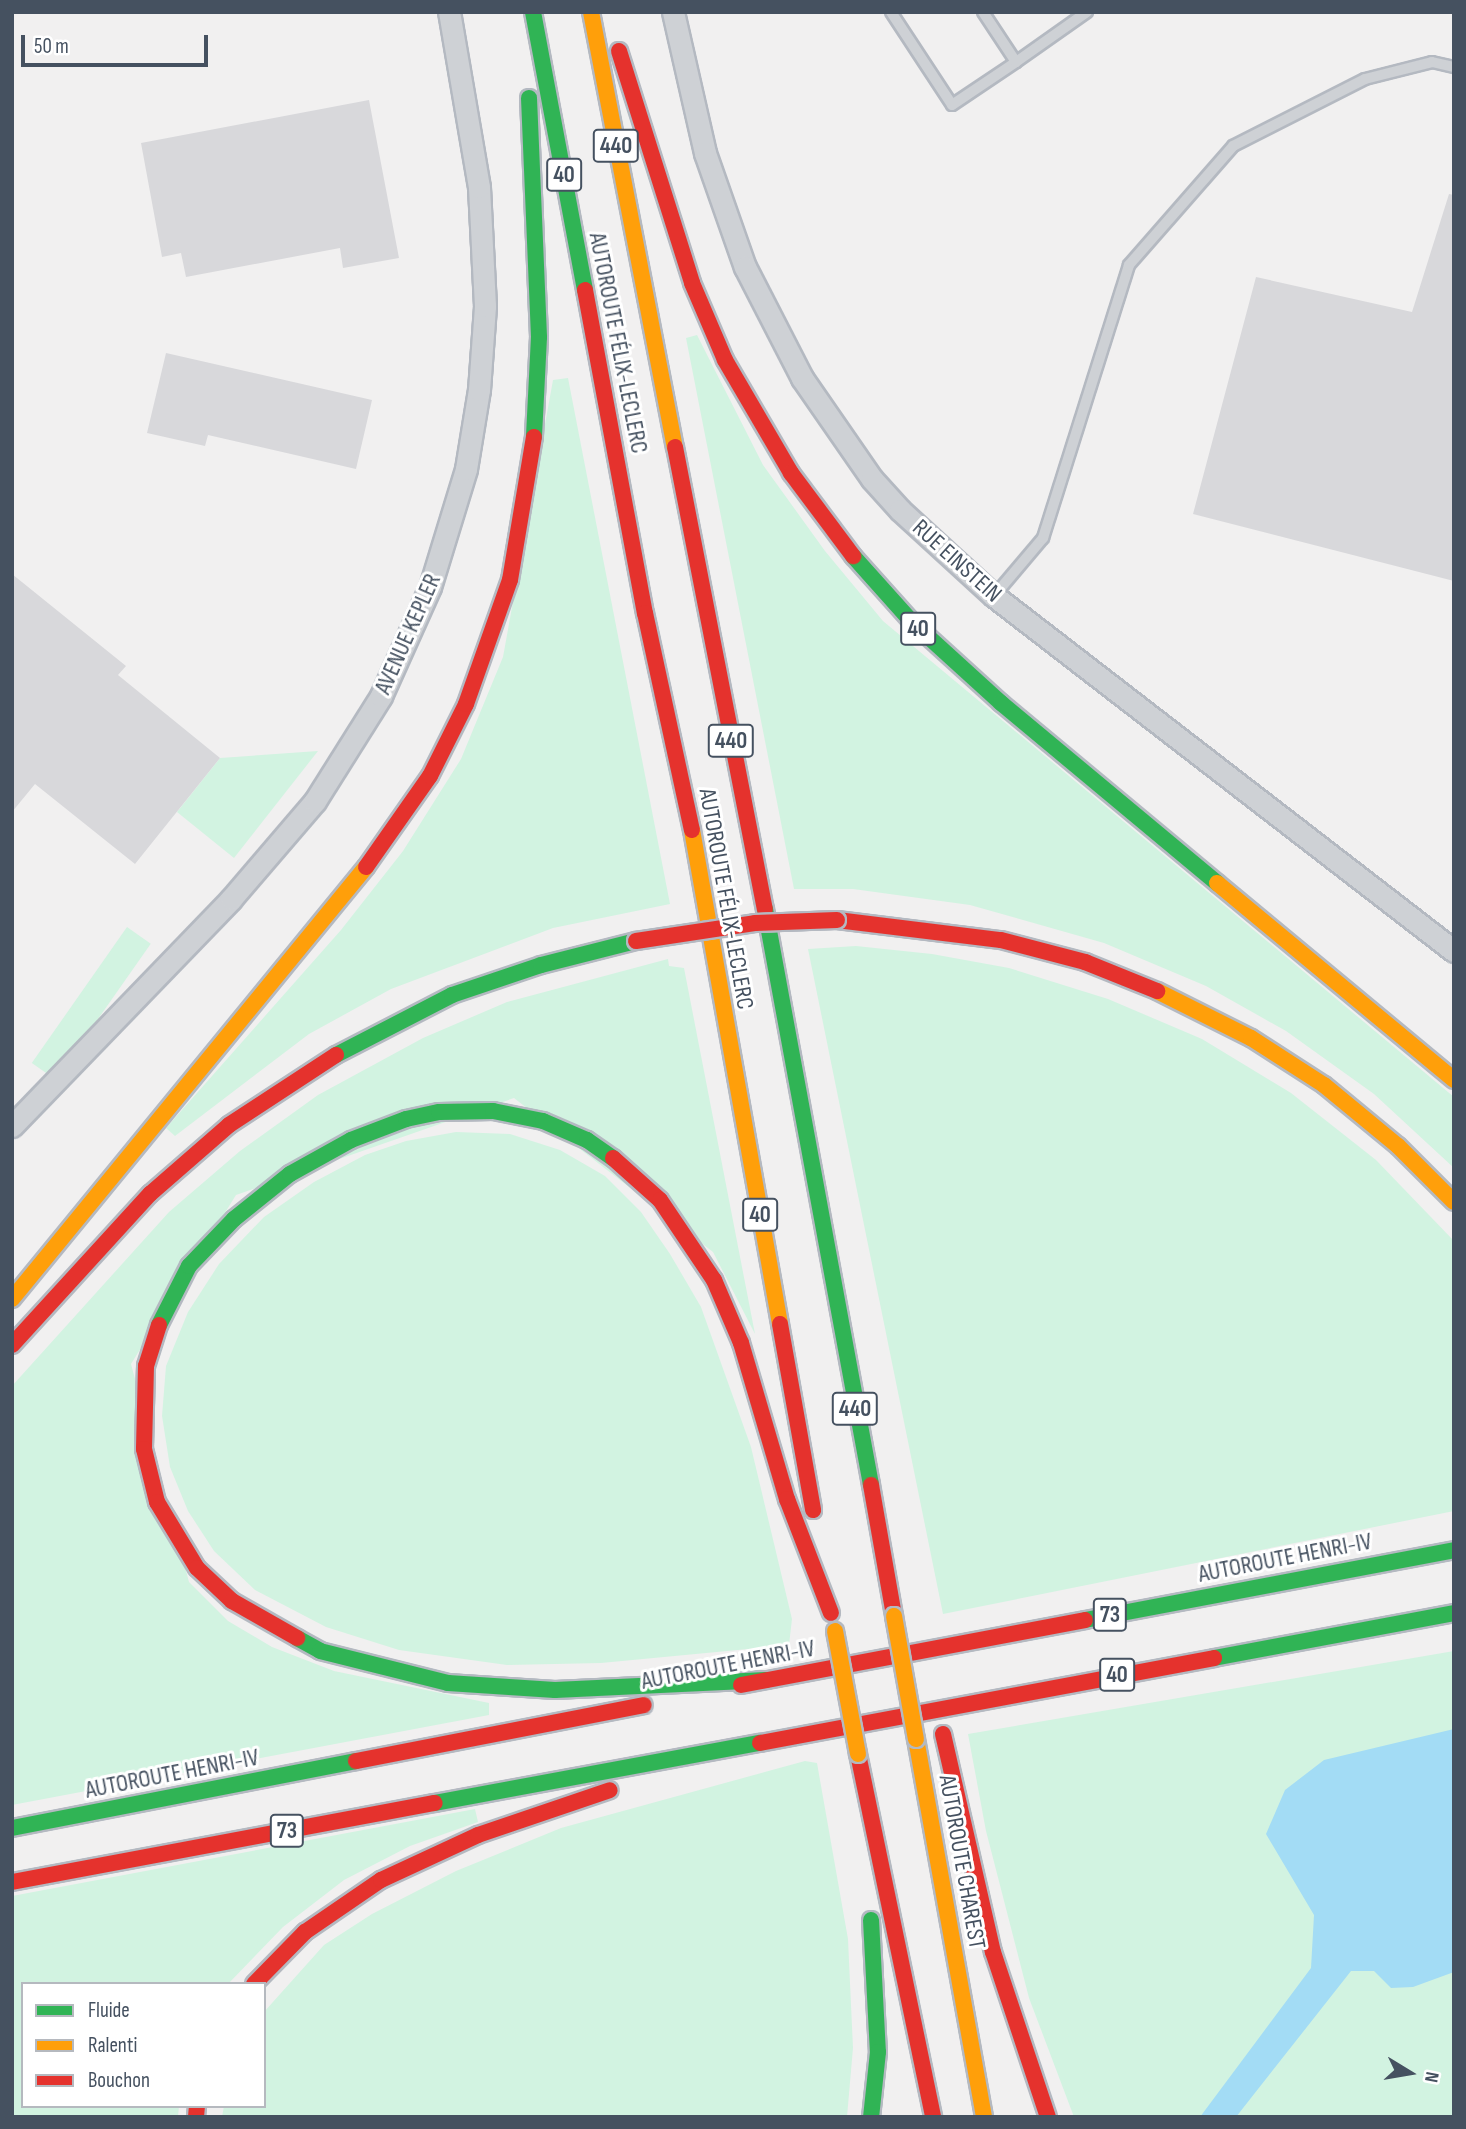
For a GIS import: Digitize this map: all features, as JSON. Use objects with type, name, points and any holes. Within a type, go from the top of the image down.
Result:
[{"type":"highway","points":[[12,1299],[382,847],[430,776],[484,662],[519,542],[537,419],[539,295],[526,12]]},
{"type":"highway","name":"AUTOROUTE FÉLIX-LECLERC","points":[[533,12],[645,612],[689,816],[831,1613],[866,1791]]},
{"type":"highway","name":"AUTOROUTE FÉLIX-LECLERC","points":[[590,12],[822,1202],[894,1616]]},
{"type":"highway","name":"40","points":[[611,25],[678,243],[713,335],[767,437],[838,538],[912,622],[1001,703],[1454,1080]]},
{"type":"highway","points":[[12,1345],[160,1185],[229,1125],[315,1066],[452,995],[541,965],[636,941],[755,923],[837,920],[923,927],[1001,940],[1084,962],[1172,998],[1251,1038],[1324,1085],[1398,1146],[1454,1202]]},
{"type":"highway","points":[[766,1680],[555,1690],[448,1683],[320,1651],[232,1601],[197,1568],[170,1528],[157,1502],[144,1449],[146,1366],[163,1311],[189,1266],[234,1219],[290,1174],[351,1140],[406,1119],[439,1112],[493,1111],[543,1121],[587,1140],[624,1165],[660,1200],[714,1280],[741,1343],[787,1499],[831,1613]]},
{"type":"highway","points":[[822,1202],[869,1373]]},
{"type":"highway","name":"AUTOROUTE HENRI-IV","points":[[12,1828],[766,1680],[1454,1550]]},
{"type":"highway","name":"40","points":[[781,1736],[1454,1613]]},
{"type":"highway","name":"AUTOROUTE CHAREST","points":[[894,1616],[984,2117]]},
{"type":"highway","points":[[923,1638],[929,1666]]},
{"type":"highway","points":[[934,1693],[993,1952],[1048,2117]]},
{"type":"highway","points":[[256,1982],[321,1920],[412,1863],[540,1813],[781,1736]]},
{"type":"highway","name":"73","points":[[12,1882],[781,1736]]},
{"type":"highway","points":[[866,1791],[877,2010],[871,2117]]},
{"type":"highway","points":[[866,1791],[933,2117]]},
{"type":"street","name":"AVENUE KEPLER","points":[[12,1126],[231,899],[315,801],[393,675],[430,587],[466,469],[479,390],[485,306],[479,187],[449,12]]},
{"type":"street","name":"RUE EINSTEIN","points":[[673,12],[717,193],[745,267],[782,344],[824,412],[873,478],[910,520],[994,596],[1454,951]]},
{"type":"lane","points":[[891,12],[952,106],[1087,12]]},
{"type":"lane","points":[[983,12],[1016,62]]},
{"type":"lane","points":[[994,596],[1042,538],[1129,265],[1233,146],[1365,79],[1432,62],[1454,68]]},
{"type":"green space","points":[[697,335],[763,465],[825,551],[883,621],[1454,1097],[1454,1168],[1374,1094],[1286,1031],[1206,986],[1104,943],[970,905],[853,889],[794,889],[686,338]]},
{"type":"green space","points":[[568,378],[670,904],[553,928],[391,989],[309,1034],[175,1136],[166,1128],[341,930],[403,851],[461,759],[503,657],[553,380]]},
{"type":"green space","points":[[318,751],[234,858],[177,812],[220,758]]},
{"type":"green space","points":[[127,927],[151,944],[56,1080],[32,1063]]},
{"type":"green space","points":[[856,946],[932,954],[1009,968],[1108,999],[1202,1039],[1291,1093],[1376,1160],[1454,1241],[1454,1511],[943,1614],[808,949]]},
{"type":"green space","points":[[668,959],[669,966],[684,968],[755,1334],[713,1252],[514,1098],[236,1195],[131,1364],[189,1582],[228,1621],[272,1647],[334,1671],[489,1703],[489,1715],[12,1805],[12,1386],[169,1212],[240,1151],[318,1095],[423,1038],[507,1002]]},
{"type":"green space","points":[[456,1132],[510,1134],[560,1150],[605,1176],[641,1212],[670,1254],[701,1307],[751,1447],[792,1619],[789,1645],[601,1663],[507,1665],[399,1650],[326,1627],[255,1590],[214,1551],[188,1511],[170,1467],[162,1416],[166,1366],[188,1312],[219,1264],[264,1217],[314,1182],[365,1155],[406,1141]]},
{"type":"green space","points":[[1454,1651],[1454,2117],[1074,2117],[1029,1998],[986,1831],[968,1734]]},
{"type":"green space","points":[[805,1761],[817,1763],[848,1939],[853,2048],[847,2117],[222,2117],[224,2108],[266,2108],[266,2010],[324,1945],[372,1914],[456,1871],[561,1828]]},
{"type":"green space","points":[[475,1809],[478,1822],[410,1846],[344,1880],[283,1927],[230,1982],[21,1982],[21,2108],[179,2108],[178,2117],[12,2117],[12,1896]]},
{"type":"water","points":[[1454,1729],[1454,1972],[1413,1987],[1391,1988],[1374,1971],[1351,1971],[1236,2117],[1200,2117],[1311,1968],[1314,1915],[1266,1834],[1285,1790],[1324,1760]]},
{"type":"building","points":[[369,100],[399,258],[343,268],[340,248],[186,277],[181,253],[162,257],[141,143]]},
{"type":"building","points":[[1449,194],[1454,195],[1454,581],[1193,514],[1256,277],[1412,312]]},
{"type":"building","points":[[166,353],[372,400],[356,469],[208,435],[205,446],[147,433]]},
{"type":"building","points":[[12,574],[126,666],[118,675],[220,758],[135,864],[35,784],[12,812]]},
{"type":"traffic: fast","points":[[533,12],[585,290]]},
{"type":"traffic: fast","points":[[529,98],[539,337],[534,437]]},
{"type":"traffic: fast","points":[[853,556],[912,622],[1001,703],[1217,883]]},
{"type":"traffic: fast","points":[[765,909],[871,1485]]},
{"type":"traffic: fast","points":[[336,1055],[452,995],[541,965],[636,941]]},
{"type":"traffic: fast","points":[[159,1325],[189,1266],[234,1219],[290,1174],[351,1140],[406,1119],[439,1112],[493,1111],[543,1121],[587,1140],[613,1158]]},
{"type":"traffic: fast","points":[[1085,1620],[1454,1550]]},
{"type":"traffic: fast","points":[[1214,1658],[1454,1613]]},
{"type":"traffic: fast","points":[[297,1638],[320,1651],[448,1683],[555,1690],[766,1680]]},
{"type":"traffic: fast","points":[[435,1803],[760,1743]]},
{"type":"traffic: fast","points":[[12,1828],[356,1761]]},
{"type":"traffic: fast","points":[[871,1920],[878,2052],[871,2117]]},
{"type":"traffic: slow","points":[[591,12],[675,447]]},
{"type":"traffic: slow","points":[[692,830],[780,1324]]},
{"type":"traffic: slow","points":[[12,1299],[366,867]]},
{"type":"traffic: slow","points":[[1217,883],[1454,1080]]},
{"type":"traffic: slow","points":[[1157,991],[1251,1038],[1324,1085],[1398,1146],[1454,1202]]},
{"type":"traffic: slow","points":[[894,1616],[916,1739]]},
{"type":"traffic: slow","points":[[835,1631],[858,1754]]},
{"type":"traffic: slow","points":[[916,1739],[984,2117]]},
{"type":"traffic: jam","points":[[619,51],[692,283],[725,360],[791,473],[853,556]]},
{"type":"traffic: jam","points":[[585,290],[645,613],[692,830]]},
{"type":"traffic: jam","points":[[366,867],[430,776],[466,704],[510,580],[534,437]]},
{"type":"traffic: jam","points":[[675,447],[765,909]]},
{"type":"traffic: jam","points":[[837,920],[1001,940],[1085,962],[1157,991]]},
{"type":"traffic: jam","points":[[636,941],[755,923],[837,920]]},
{"type":"traffic: jam","points":[[12,1345],[150,1194],[229,1125],[336,1055]]},
{"type":"traffic: jam","points":[[613,1158],[660,1200],[714,1280],[741,1343],[787,1499],[831,1613]]},
{"type":"traffic: jam","points":[[780,1324],[813,1510]]},
{"type":"traffic: jam","points":[[159,1325],[146,1366],[144,1449],[157,1502],[197,1568],[232,1601],[297,1638]]},
{"type":"traffic: jam","points":[[871,1485],[894,1616]]},
{"type":"traffic: jam","points":[[741,1685],[1085,1620]]},
{"type":"traffic: jam","points":[[760,1743],[1214,1658]]},
{"type":"traffic: jam","points":[[356,1761],[644,1705]]},
{"type":"traffic: jam","points":[[943,1734],[993,1952],[1048,2117]]},
{"type":"traffic: jam","points":[[858,1754],[933,2117]]},
{"type":"traffic: jam","points":[[256,1982],[305,1932],[381,1880],[478,1835],[610,1790]]},
{"type":"traffic: jam","points":[[12,1882],[435,1803]]},
{"type":"traffic: jam","points":[[196,2117],[197,2108]]}]
